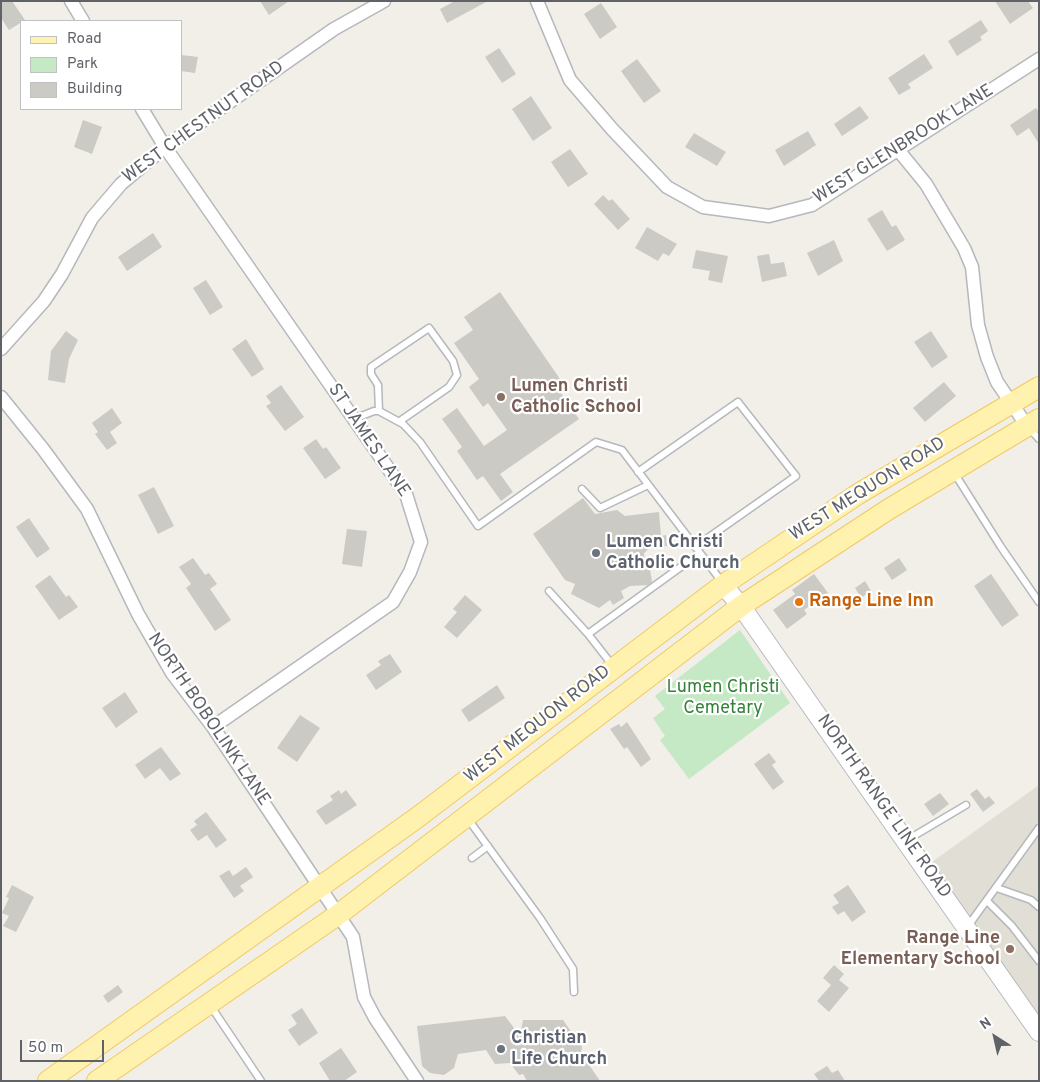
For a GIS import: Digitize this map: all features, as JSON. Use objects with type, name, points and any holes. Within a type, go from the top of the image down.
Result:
[{"type":"main road","name":"WEST MEQUON ROAD","points":[[48,1081],[456,789],[724,585],[858,494],[1039,387]]},
{"type":"main road","name":"WEST MEQUON ROAD","points":[[97,1081],[339,914],[467,818],[741,606],[807,561],[953,470],[1035,428]]},
{"type":"street","points":[[71,1],[82,20]]},
{"type":"street","name":"WEST CHESTNUT ROAD","points":[[1,349],[44,301],[62,274],[91,219],[106,199],[141,166],[165,147],[334,29],[384,1]]},
{"type":"street","name":"WEST GLENBROOK LANE","points":[[537,1],[570,80],[612,129],[667,187],[703,207],[769,216],[812,205],[899,151],[1039,59]]},
{"type":"street","name":"ST JAMES LANE","points":[[143,110],[165,147],[406,494],[421,542],[410,572],[393,602],[213,728]]},
{"type":"street","points":[[899,151],[926,184],[964,248],[972,268],[978,325],[987,357],[997,382],[1011,403],[1035,428]]},
{"type":"street","name":"NORTH BOBOLINK LANE","points":[[1,397],[43,449],[87,509],[152,640],[172,673],[213,728],[353,937],[364,997],[375,1018],[417,1081]]},
{"type":"street","name":"NORTH RANGE LINE ROAD","points":[[724,585],[741,606],[906,840],[1039,1032]]},
{"type":"lane","points":[[379,411],[378,385],[371,374],[371,367],[429,328],[453,361],[458,375],[449,387],[400,421]]},
{"type":"lane","points":[[638,472],[738,402],[796,476],[695,547]]},
{"type":"lane","points":[[354,419],[374,411],[379,411],[400,421],[420,442],[478,526],[596,442],[622,450],[724,585]]},
{"type":"lane","points":[[953,470],[1001,547],[1039,602]]},
{"type":"lane","points":[[582,489],[600,508],[648,485]]},
{"type":"lane","points":[[588,634],[700,553]]},
{"type":"lane","points":[[549,591],[588,634],[614,667]]},
{"type":"lane","points":[[906,840],[966,805]]},
{"type":"lane","points":[[467,818],[540,918],[573,969],[574,992]]},
{"type":"lane","points":[[967,927],[1039,828]]},
{"type":"lane","points":[[472,858],[488,846]]},
{"type":"lane","points":[[997,888],[1030,900],[1039,908]]},
{"type":"lane","points":[[987,900],[1012,926],[1039,961]]},
{"type":"lane","points":[[209,1004],[261,1081]]},
{"type":"shaded area","name":"Range Line Elementary School","points":[[1039,785],[1039,1032],[925,867]]},
{"type":"green space","name":"Lumen Christi Cemetary","points":[[740,630],[790,703],[689,779],[660,740],[665,736],[653,718],[665,709],[655,696]]},
{"type":"building","points":[[1,1],[12,1],[25,20],[20,20],[20,23],[9,30],[1,18]]},
{"type":"building","points":[[260,1],[289,1],[269,15]]},
{"type":"building","points":[[455,1],[488,1],[447,23],[440,9]]},
{"type":"building","points":[[995,1],[1028,1],[1033,8],[1010,24]]},
{"type":"building","points":[[601,3],[617,27],[600,39],[584,14]]},
{"type":"building","points":[[981,20],[988,31],[980,37],[982,40],[957,56],[948,41]]},
{"type":"building","points":[[499,48],[516,74],[502,83],[485,57]]},
{"type":"building","points":[[924,54],[933,68],[908,84],[911,88],[899,95],[888,78]]},
{"type":"building","points":[[182,55],[198,57],[195,73],[182,71]]},
{"type":"building","points":[[637,59],[661,91],[644,103],[621,71]]},
{"type":"building","points":[[531,96],[552,128],[533,141],[512,109]]},
{"type":"building","points":[[860,106],[869,118],[842,136],[834,124]]},
{"type":"building","points":[[1036,108],[1039,112],[1039,144],[1029,128],[1017,136],[1010,125]]},
{"type":"building","points":[[83,120],[102,127],[92,154],[74,147]]},
{"type":"building","points":[[808,131],[816,145],[784,166],[775,150]]},
{"type":"building","points":[[694,133],[726,152],[717,166],[685,147]]},
{"type":"building","points":[[570,149],[588,174],[568,187],[551,162]]},
{"type":"building","points":[[603,195],[609,201],[612,199],[630,219],[618,230],[594,204]]},
{"type":"building","points":[[882,210],[892,227],[896,225],[905,240],[887,251],[867,219]]},
{"type":"building","points":[[647,227],[677,244],[669,256],[663,253],[658,261],[635,248]]},
{"type":"building","points":[[153,233],[162,247],[127,271],[118,257]]},
{"type":"building","points":[[834,240],[843,261],[818,276],[807,253]]},
{"type":"building","points":[[696,250],[728,256],[722,283],[708,280],[710,271],[692,268]]},
{"type":"building","points":[[769,254],[771,264],[784,262],[787,276],[762,282],[757,256]]},
{"type":"building","points":[[206,280],[223,307],[210,315],[193,288]]},
{"type":"building","name":"Lumen Christi Catholic School","points":[[500,292],[560,379],[554,383],[579,419],[500,474],[513,492],[501,501],[483,476],[477,480],[457,451],[462,447],[442,419],[457,408],[484,446],[507,430],[488,403],[483,407],[469,387],[479,379],[454,343],[473,330],[464,317]]},
{"type":"building","points":[[66,331],[78,340],[69,359],[65,383],[48,380],[51,351]]},
{"type":"building","points":[[931,331],[948,357],[932,368],[914,342]]},
{"type":"building","points":[[246,339],[264,369],[252,377],[232,349]]},
{"type":"building","points":[[944,382],[956,396],[925,422],[913,408]]},
{"type":"building","points":[[281,385],[304,417],[285,431],[266,406],[271,403],[266,396]]},
{"type":"building","points":[[112,408],[122,423],[110,432],[117,443],[107,450],[95,434],[98,432],[92,423]]},
{"type":"building","points":[[316,439],[323,449],[326,447],[341,468],[325,479],[303,448]]},
{"type":"building","points":[[154,487],[174,526],[158,534],[138,495]]},
{"type":"building","name":"Lumen Christi Catholic Church","points":[[583,498],[595,514],[617,510],[625,516],[659,512],[661,536],[666,535],[667,546],[650,548],[644,553],[645,564],[650,569],[652,582],[648,585],[630,586],[621,591],[624,598],[613,605],[610,600],[599,608],[571,594],[575,584],[565,580],[533,534]]},
{"type":"building","points":[[29,518],[50,549],[37,558],[16,527]]},
{"type":"building","points":[[347,529],[367,531],[362,567],[342,564]]},
{"type":"building","points":[[193,558],[205,575],[209,573],[217,584],[210,589],[231,620],[215,631],[186,588],[191,584],[179,567]]},
{"type":"building","points":[[899,558],[907,570],[892,580],[884,568]]},
{"type":"building","name":"Range Line Inn","points":[[814,574],[828,593],[804,610],[807,614],[787,629],[773,610],[795,594],[792,590]]},
{"type":"building","points":[[991,574],[1019,615],[1002,627],[974,586]]},
{"type":"building","points":[[50,575],[66,597],[69,595],[78,607],[59,620],[35,586]]},
{"type":"building","points":[[865,581],[871,591],[861,598],[855,588]]},
{"type":"building","points":[[465,595],[482,610],[457,638],[444,627],[457,612],[453,609]]},
{"type":"building","points":[[390,654],[402,672],[376,690],[366,675],[381,665],[378,661]]},
{"type":"building","points":[[497,685],[505,698],[469,722],[461,710]]},
{"type":"building","points":[[125,692],[138,712],[116,728],[102,708]]},
{"type":"building","points":[[300,715],[320,728],[297,762],[277,748]]},
{"type":"building","points":[[627,722],[651,759],[641,767],[627,747],[624,749],[610,729],[619,724],[621,727]]},
{"type":"building","points":[[161,747],[181,774],[170,781],[160,768],[145,779],[135,765]]},
{"type":"building","points":[[769,753],[776,762],[772,765],[784,782],[773,790],[754,764]]},
{"type":"building","points":[[977,789],[985,799],[989,796],[995,803],[983,812],[970,794]]},
{"type":"building","points":[[339,790],[341,794],[346,790],[357,805],[326,825],[316,811],[333,800],[330,796]]},
{"type":"building","points":[[940,793],[949,804],[933,816],[924,804]]},
{"type":"building","points":[[206,812],[227,840],[216,848],[207,835],[198,841],[190,830],[197,825],[194,821]]},
{"type":"building","points":[[246,867],[253,877],[240,886],[244,891],[234,898],[219,876],[229,870],[233,876]]},
{"type":"building","points":[[12,885],[34,897],[16,932],[3,926],[9,916],[2,913],[9,898],[6,897]]},
{"type":"building","points":[[848,885],[866,912],[852,922],[844,911],[838,915],[832,907],[839,903],[833,895]]},
{"type":"building","points":[[834,965],[844,974],[839,980],[849,988],[829,1012],[817,1001],[831,985],[823,978]]},
{"type":"building","points":[[118,985],[123,992],[108,1003],[103,996]]},
{"type":"building","points":[[302,1008],[318,1033],[299,1046],[288,1030],[297,1024],[291,1015]]},
{"type":"building","name":"Christian Life Church","points":[[505,1016],[520,1036],[523,1020],[563,1020],[582,1047],[581,1053],[600,1081],[527,1081],[523,1074],[519,1075],[510,1063],[495,1064],[486,1050],[458,1054],[454,1068],[444,1075],[430,1073],[422,1066],[417,1026]]},
{"type":"building","points":[[341,1048],[357,1072],[344,1081],[330,1081],[319,1063]]},
{"type":"building","points":[[827,1066],[832,1073],[838,1070],[845,1081],[819,1081],[814,1074]]},
{"type":"place","name":"Lumen Christi Catholic School","points":[[501,397]]},
{"type":"place","name":"Lumen Christi Catholic Church","points":[[596,553]]},
{"type":"place","name":"Range Line Inn","points":[[799,602]]},
{"type":"place","name":"Range Line Elementary School","points":[[1010,949]]},
{"type":"place","name":"Christian Life Church","points":[[501,1049]]}]
